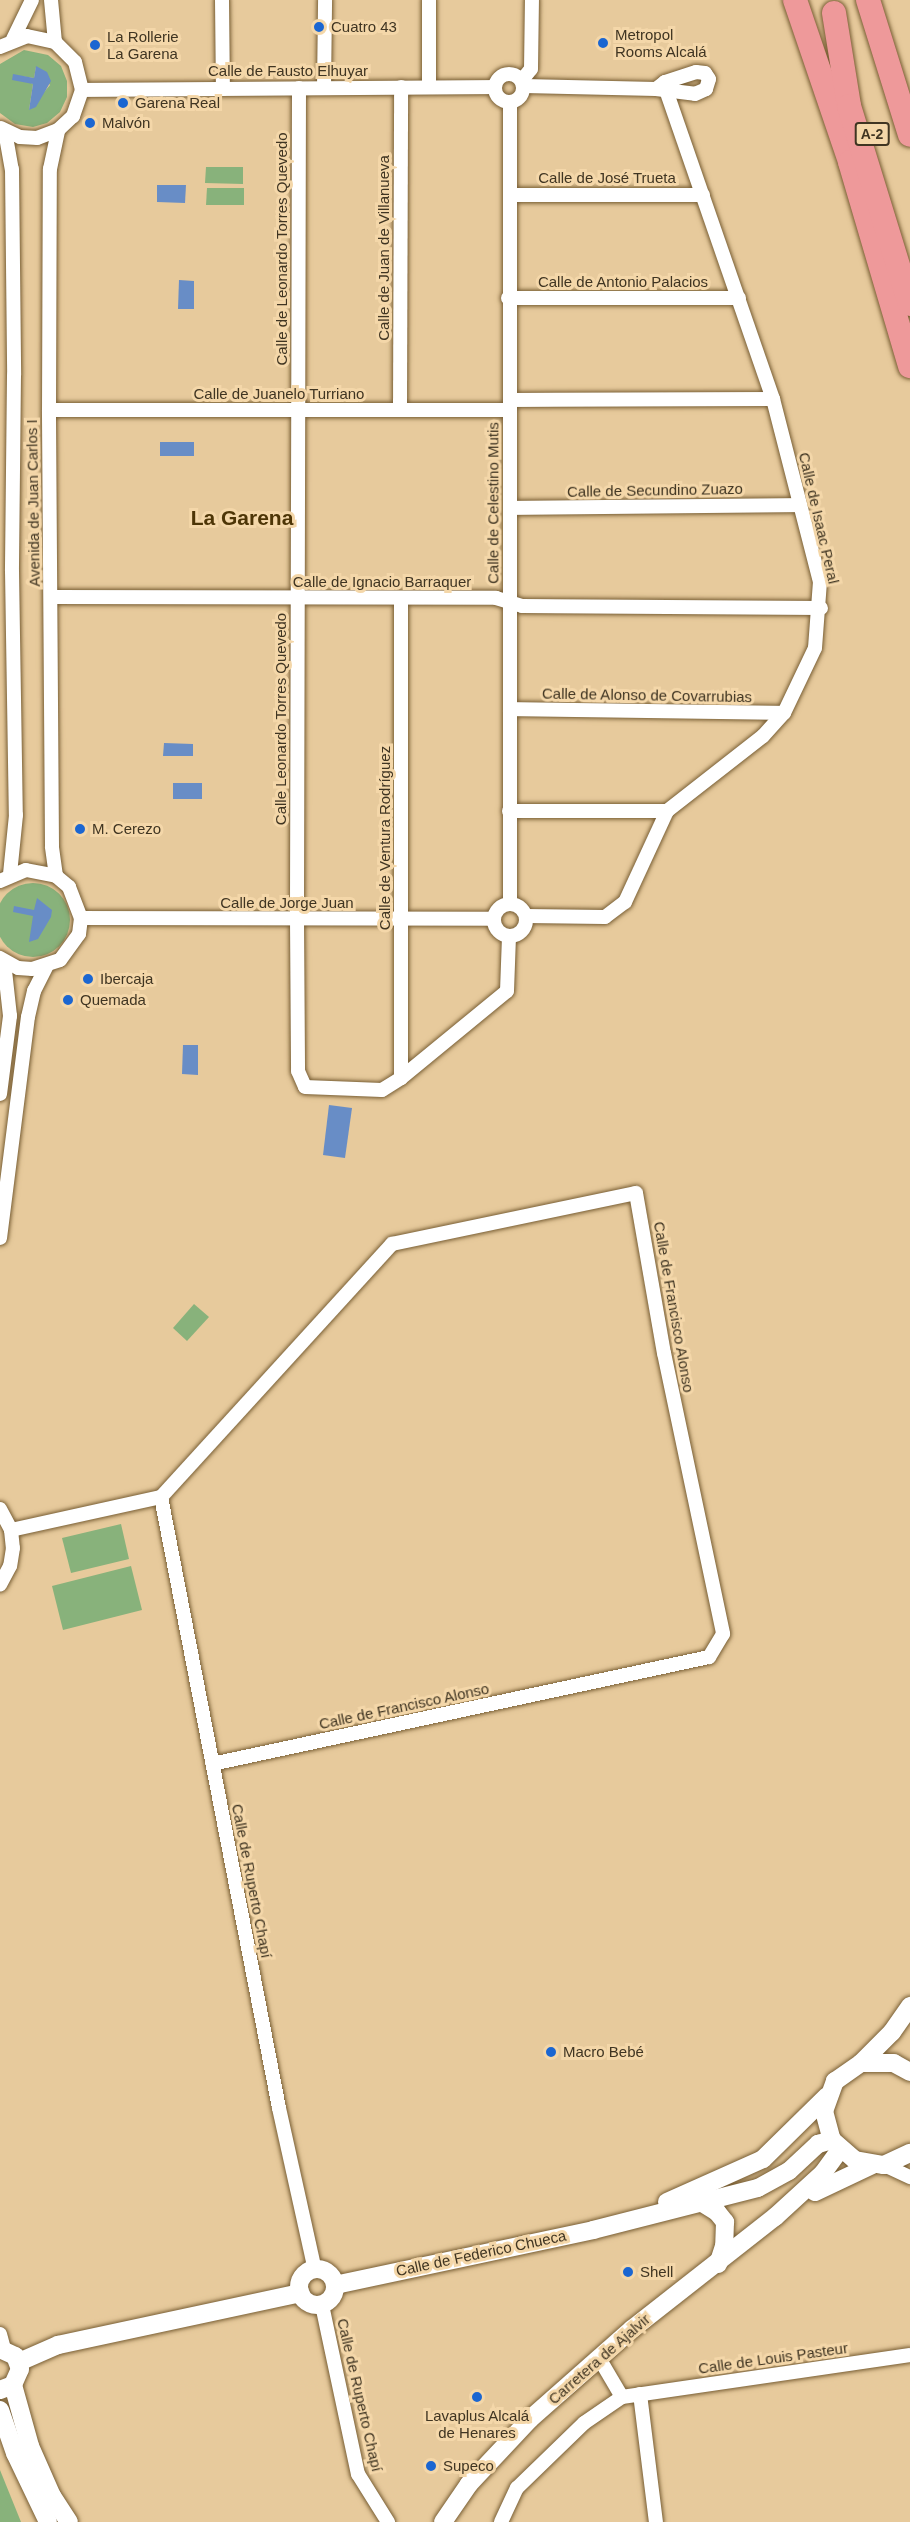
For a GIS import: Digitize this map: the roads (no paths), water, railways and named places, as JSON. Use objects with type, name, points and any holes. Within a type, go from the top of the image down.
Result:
[{"type":"highway","points":[[795,0],[850,162],[910,366]]},
{"type":"highway","name":"A-2","points":[[868,0],[910,135]]},
{"type":"highway","points":[[831,7],[849,106],[910,304]]},
{"type":"highway","name":"A-2","points":[[831,7],[910,255]]},
{"type":"street","points":[[13,39],[32,0]]},
{"type":"street","points":[[51,0],[55,42]]},
{"type":"street","points":[[222,0],[223,89]]},
{"type":"street","points":[[324,88],[325,0]]},
{"type":"street","points":[[429,0],[429,87]]},
{"type":"street","points":[[523,83],[508,73],[501,76],[495,87],[502,100],[510,102],[522,94],[523,83],[531,69],[532,0]]},
{"type":"street","points":[[0,47],[13,39],[41,37],[55,42],[75,62],[82,90],[73,116],[58,130],[36,138],[3,129]]},
{"type":"street","name":"Calle de Isaac Peral","points":[[523,83],[662,91],[703,195],[773,399],[820,582],[821,608],[815,648],[784,713],[763,736],[668,811],[651,839],[636,883],[625,902],[605,917],[526,916]]},
{"type":"street","name":"Calle de Juan de Villanueva","points":[[400,410],[401,87]]},
{"type":"street","name":"Calle de Fausto Elhuyar","points":[[82,90],[495,87]]},
{"type":"street","name":"Calle de Leonardo Torres Quevedo","points":[[297,411],[298,88]]},
{"type":"street","name":"Calle de Celestino Mutis","points":[[510,102],[511,195],[508,298],[511,508],[510,903]]},
{"type":"street","name":"Avenida de Juan Carlos I","points":[[3,129],[12,169],[7,375],[6,636],[16,815],[5,878]]},
{"type":"street","name":"Avenida de Juan Carlos I","points":[[56,876],[52,846],[49,410],[50,168],[58,130]]},
{"type":"street","name":"Calle de José Trueta","points":[[511,195],[703,195]]},
{"type":"street","name":"Calle de Antonio Palacios","points":[[508,298],[739,298]]},
{"type":"street","name":"Calle de Juanelo Turriano","points":[[49,410],[400,410],[773,399]]},
{"type":"street","name":"Calle Leonardo Torres Quevedo","points":[[297,411],[298,1071],[304,1087],[382,1090],[401,1078]]},
{"type":"street","name":"Calle de Secundino Zuazo","points":[[511,508],[800,505]]},
{"type":"street","name":"Calle de Ignacio Barraquer","points":[[51,597],[298,600],[496,598],[509,604],[821,608]]},
{"type":"street","name":"Calle de Ventura Rodríguez","points":[[401,598],[401,1078]]},
{"type":"street","name":"Calle de Alonso de Covarrubias","points":[[510,709],[784,713]]},
{"type":"street","points":[[509,811],[668,811]]},
{"type":"street","points":[[0,1238],[28,1017],[34,991],[46,967],[72,949],[81,918],[69,887],[56,876],[33,870],[5,878]]},
{"type":"street","points":[[510,903],[520,906],[526,916],[524,927],[509,936],[494,926],[493,919],[500,905],[510,903]]},
{"type":"street","name":"Calle de Jorge Juan","points":[[81,918],[401,921],[493,919]]},
{"type":"street","points":[[401,1078],[507,991],[509,936]]},
{"type":"street","points":[[0,1094],[10,1016],[2,960],[25,969],[46,967]]},
{"type":"street","name":"Calle de Francisco Alonso","points":[[161,1497],[392,1244],[636,1193],[664,1353],[723,1634],[709,1657],[212,1764]]},
{"type":"street","points":[[11,1530],[161,1497]]},
{"type":"street","name":"Calle de Ruperto Chapí","points":[[161,1497],[212,1764],[315,2270]]},
{"type":"street","points":[[0,1509],[11,1530],[10,1566],[0,1585]]},
{"type":"street","points":[[627,2221],[764,2159],[827,2096],[835,2082],[861,2062],[892,2032],[910,2006]]},
{"type":"street","points":[[861,2062],[894,2063],[910,2072]]},
{"type":"street","points":[[827,2096],[824,2111],[836,2145],[855,2160],[878,2165],[910,2177]]},
{"type":"street","points":[[627,2221],[758,2188],[789,2171],[818,2144],[836,2145]]},
{"type":"street","name":"Carretera de Ajalvir","points":[[443,2522],[469,2484],[530,2419],[599,2358],[775,2217],[824,2173],[836,2145]]},
{"type":"street","name":"Carretera de Ajalvir","points":[[775,2217],[834,2180],[910,2153]]},
{"type":"street","points":[[701,2202],[725,2222],[724,2246],[717,2265]]},
{"type":"street","name":"Calle de Federico Chueca","points":[[335,2285],[627,2221]]},
{"type":"street","points":[[315,2270],[328,2273],[335,2285],[332,2297],[322,2305],[308,2303],[300,2293],[302,2277],[315,2270]]},
{"type":"street","points":[[19,2362],[58,2345],[300,2293]]},
{"type":"street","name":"Calle de Ruperto Chapí","points":[[322,2305],[358,2474],[388,2522]]},
{"type":"street","points":[[1,2344],[19,2362],[19,2375],[6,2387],[52,2496],[69,2522]]},
{"type":"street","name":"Calle de Louis Pasteur","points":[[501,2522],[517,2488],[584,2423],[622,2397],[910,2355]]},
{"type":"street","points":[[599,2358],[622,2397]]},
{"type":"street","points":[[640,2394],[656,2522]]},
{"type":"street","points":[[0,2410],[15,2453],[48,2522]]},
{"type":"water","points":[[36,66],[47,72],[51,81],[36,107],[29,110],[33,84],[12,80],[13,74],[34,78]]},
{"type":"water","points":[[157,185],[186,185],[185,203],[157,202]]},
{"type":"water","points":[[179,280],[194,281],[194,309],[178,309]]},
{"type":"water","points":[[160,442],[194,442],[194,456],[160,456]]},
{"type":"water","points":[[164,743],[193,744],[193,756],[163,756]]},
{"type":"water","points":[[173,783],[202,783],[202,799],[173,799]]},
{"type":"water","points":[[37,898],[52,910],[51,917],[38,939],[29,942],[33,916],[13,912],[14,906],[34,910]]},
{"type":"water","points":[[183,1045],[198,1045],[198,1075],[182,1074]]},
{"type":"water","points":[[329,1105],[352,1108],[345,1158],[323,1155]]},
{"type":"place","name":"Cuatro 43","points":[[319,27]]},
{"type":"place","name":"Metropol Rooms Alcalá","points":[[603,43]]},
{"type":"place","name":"La Rollerie La Garena","points":[[95,45]]},
{"type":"place","name":"Garena Real","points":[[123,103]]},
{"type":"place","name":"Malvón","points":[[90,123]]},
{"type":"place","name":"M. Cerezo","points":[[80,829]]},
{"type":"place","name":"Ibercaja","points":[[88,979]]},
{"type":"place","name":"Quemada","points":[[68,1000]]},
{"type":"place","name":"Macro Bebé","points":[[551,2052]]},
{"type":"place","name":"Shell","points":[[628,2272]]},
{"type":"place","name":"Lavaplus Alcalá de Henares","points":[[477,2397]]},
{"type":"place","name":"Supeco","points":[[431,2466]]},
{"type":"district","name":"La Garena","points":[[242,518]]}]
